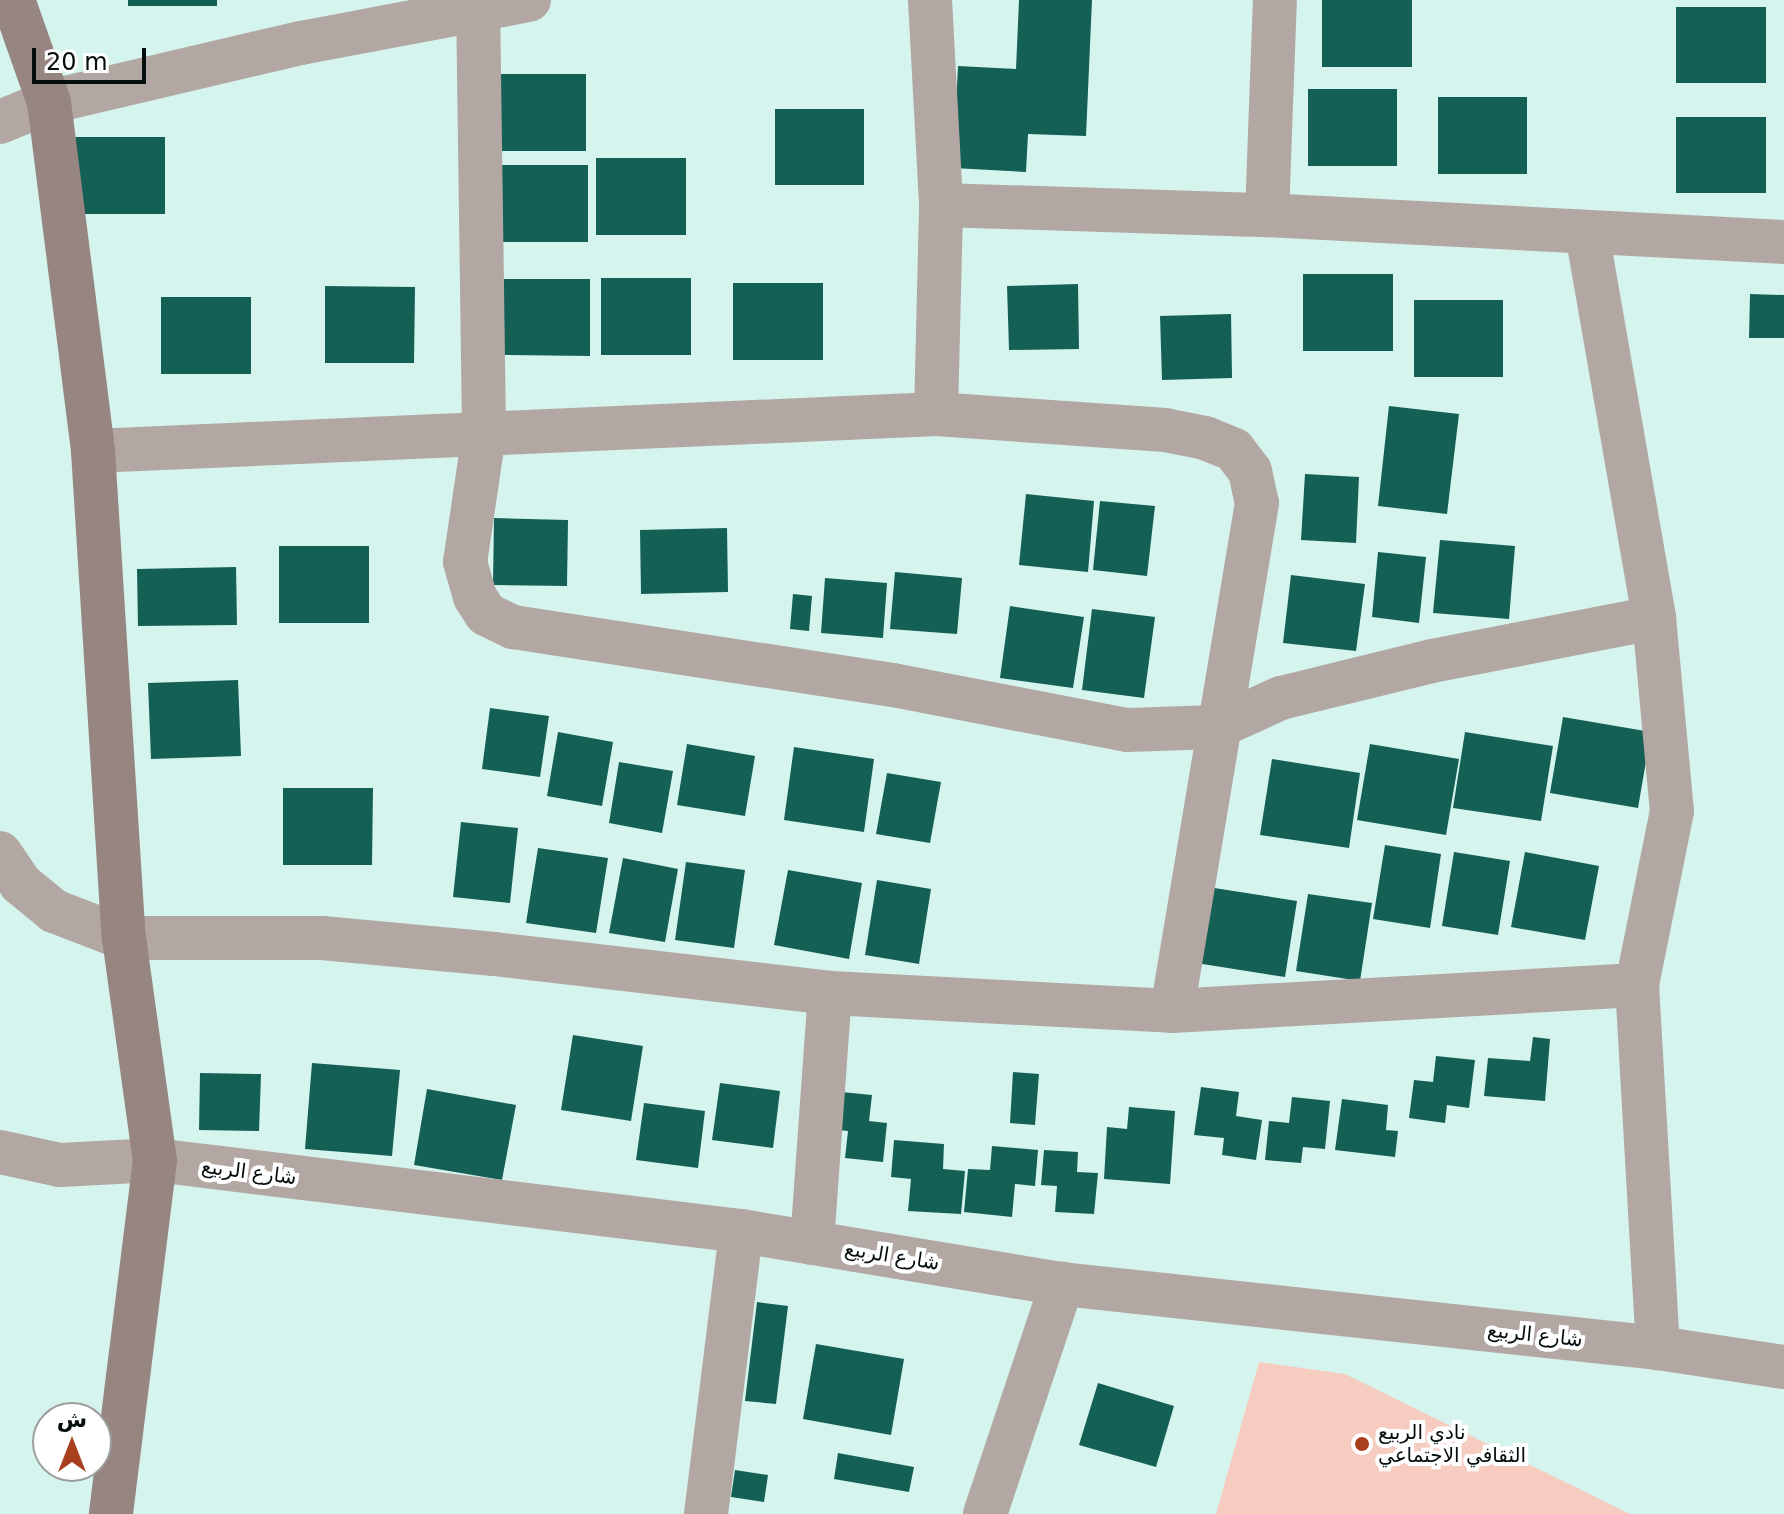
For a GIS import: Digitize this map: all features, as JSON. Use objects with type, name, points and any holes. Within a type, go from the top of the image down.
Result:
[{"type":"main road","points":[[13,0],[49,102],[93,451],[124,938],[155,1160],[111,1514]]},
{"type":"street","points":[[0,122],[49,102],[301,43],[479,4],[529,0]]},
{"type":"street","points":[[930,0],[941,205],[936,414]]},
{"type":"street","points":[[1267,215],[1275,0]]},
{"type":"street","points":[[479,4],[484,434],[465,562],[475,597],[486,614],[513,627],[893,685],[1127,730],[1217,727],[1296,695],[1432,661],[1654,618]]},
{"type":"street","points":[[941,205],[1267,215],[1784,242]]},
{"type":"street","points":[[1587,233],[1654,618],[1672,811],[1637,985],[1658,1348]]},
{"type":"street","points":[[93,451],[936,414],[1165,430],[1205,438],[1234,450],[1250,471],[1257,503],[1217,727],[1172,1011]]},
{"type":"street","points":[[0,853],[21,884],[54,911],[124,938],[322,938],[494,954],[830,993],[1172,1011],[1637,985]]},
{"type":"street","points":[[812,1243],[830,993]]},
{"type":"street","name":"شارع الربيع","points":[[0,1152],[60,1165],[155,1160],[741,1231],[1062,1284],[1658,1348],[1784,1367]]},
{"type":"street","points":[[706,1514],[741,1231]]},
{"type":"street","points":[[985,1514],[1062,1284]]},
{"type":"shaded area","name":"نادي الربيع الثقافي الاجتماعي","points":[[1259,1362],[1345,1374],[1630,1514],[1216,1514]]},
{"type":"building","points":[[128,0],[217,0],[217,6],[128,6]]},
{"type":"building","points":[[1019,0],[1092,0],[1086,136],[1028,134],[1026,172],[953,168],[958,66],[1016,69]]},
{"type":"building","points":[[1322,0],[1412,0],[1412,67],[1322,67]]},
{"type":"building","points":[[1676,7],[1766,7],[1766,83],[1676,83]]},
{"type":"building","points":[[496,74],[586,74],[586,151],[496,151]]},
{"type":"building","points":[[1308,89],[1397,89],[1397,166],[1308,166]]},
{"type":"building","points":[[1438,97],[1527,97],[1527,174],[1438,174]]},
{"type":"building","points":[[775,109],[864,109],[864,185],[775,185]]},
{"type":"building","points":[[1676,117],[1766,117],[1766,193],[1676,193]]},
{"type":"building","points":[[75,137],[165,137],[165,214],[75,214]]},
{"type":"building","points":[[596,158],[686,158],[686,235],[596,235]]},
{"type":"building","points":[[498,165],[588,165],[588,242],[498,242]]},
{"type":"building","points":[[1303,274],[1393,274],[1393,351],[1303,351]]},
{"type":"building","points":[[601,278],[691,278],[691,355],[601,355]]},
{"type":"building","points":[[500,279],[590,279],[590,356],[500,355]]},
{"type":"building","points":[[733,283],[823,283],[823,360],[733,360]]},
{"type":"building","points":[[1078,284],[1079,349],[1009,350],[1007,286]]},
{"type":"building","points":[[325,286],[415,287],[414,363],[325,363]]},
{"type":"building","points":[[1750,294],[1784,295],[1784,338],[1749,338]]},
{"type":"building","points":[[161,297],[251,297],[251,374],[161,374]]},
{"type":"building","points":[[1414,300],[1503,300],[1503,377],[1414,377]]},
{"type":"building","points":[[1231,314],[1232,378],[1162,380],[1160,316]]},
{"type":"building","points":[[1389,406],[1459,414],[1447,514],[1378,506]]},
{"type":"building","points":[[1305,474],[1359,477],[1356,543],[1301,540]]},
{"type":"building","points":[[1026,494],[1094,501],[1088,572],[1019,565]]},
{"type":"building","points":[[1100,501],[1155,506],[1147,576],[1093,570]]},
{"type":"building","points":[[494,518],[568,520],[567,586],[493,585]]},
{"type":"building","points":[[727,528],[728,592],[641,594],[640,530]]},
{"type":"building","points":[[1440,540],[1515,546],[1509,619],[1433,613]]},
{"type":"building","points":[[279,546],[369,546],[369,623],[279,623]]},
{"type":"building","points":[[1378,552],[1426,557],[1419,623],[1372,617]]},
{"type":"building","points":[[236,567],[237,625],[138,626],[137,569]]},
{"type":"building","points":[[895,572],[962,578],[957,634],[890,629]]},
{"type":"building","points":[[1291,575],[1365,584],[1356,651],[1283,643]]},
{"type":"building","points":[[825,578],[887,583],[883,638],[821,633]]},
{"type":"building","points":[[793,594],[812,596],[809,631],[790,629]]},
{"type":"building","points":[[1010,606],[1084,617],[1073,688],[1000,678]]},
{"type":"building","points":[[1092,609],[1155,617],[1144,698],[1082,690]]},
{"type":"building","points":[[238,680],[241,756],[151,759],[148,683]]},
{"type":"building","points":[[490,708],[549,716],[540,777],[482,769]]},
{"type":"building","points":[[1563,717],[1651,732],[1638,808],[1550,793]]},
{"type":"building","points":[[558,732],[613,742],[602,806],[547,796]]},
{"type":"building","points":[[1465,732],[1553,746],[1541,821],[1453,808]]},
{"type":"building","points":[[687,744],[755,756],[745,816],[677,805]]},
{"type":"building","points":[[1370,744],[1459,759],[1446,835],[1357,820]]},
{"type":"building","points":[[794,747],[874,759],[864,832],[784,820]]},
{"type":"building","points":[[1272,759],[1360,773],[1349,848],[1260,835]]},
{"type":"building","points":[[619,762],[673,771],[662,833],[609,823]]},
{"type":"building","points":[[887,773],[941,782],[930,843],[876,834]]},
{"type":"building","points":[[283,788],[373,788],[372,865],[283,865]]},
{"type":"building","points":[[461,822],[518,828],[510,903],[453,897]]},
{"type":"building","points":[[1385,845],[1441,854],[1430,928],[1373,919]]},
{"type":"building","points":[[538,848],[608,858],[596,933],[526,923]]},
{"type":"building","points":[[1454,852],[1510,861],[1498,935],[1442,926]]},
{"type":"building","points":[[1525,852],[1599,866],[1585,940],[1511,927]]},
{"type":"building","points":[[623,858],[678,869],[665,942],[609,933]]},
{"type":"building","points":[[686,862],[745,870],[734,948],[675,940]]},
{"type":"building","points":[[788,870],[862,883],[849,959],[774,945]]},
{"type":"building","points":[[877,880],[931,889],[919,964],[865,955]]},
{"type":"building","points":[[1208,887],[1297,901],[1285,977],[1196,963]]},
{"type":"building","points":[[1308,894],[1372,903],[1360,981],[1296,971]]},
{"type":"building","points":[[573,1035],[643,1046],[631,1121],[561,1110]]},
{"type":"building","points":[[1533,1037],[1550,1039],[1545,1101],[1484,1096],[1488,1058],[1530,1061]]},
{"type":"building","points":[[1436,1056],[1475,1060],[1469,1108],[1447,1105],[1445,1123],[1409,1118],[1414,1080],[1433,1082]]},
{"type":"building","points":[[312,1063],[400,1070],[392,1156],[305,1149]]},
{"type":"building","points":[[1013,1072],[1039,1074],[1035,1125],[1010,1123]]},
{"type":"building","points":[[200,1073],[261,1074],[259,1131],[199,1130]]},
{"type":"building","points":[[720,1083],[780,1091],[773,1148],[712,1140]]},
{"type":"building","points":[[1201,1087],[1239,1092],[1236,1116],[1262,1120],[1256,1160],[1222,1155],[1224,1138],[1194,1135]]},
{"type":"building","points":[[427,1089],[516,1105],[502,1180],[414,1165]]},
{"type":"building","points":[[831,1091],[872,1095],[869,1121],[887,1123],[883,1162],[845,1158],[848,1131],[827,1129]]},
{"type":"building","points":[[1292,1097],[1330,1101],[1325,1149],[1303,1147],[1301,1163],[1265,1160],[1269,1121],[1289,1123]]},
{"type":"building","points":[[1342,1099],[1388,1105],[1386,1130],[1398,1131],[1395,1157],[1335,1150]]},
{"type":"building","points":[[644,1103],[705,1111],[698,1168],[636,1160]]},
{"type":"building","points":[[1129,1107],[1175,1111],[1170,1184],[1104,1179],[1107,1127],[1127,1129]]},
{"type":"building","points":[[894,1140],[944,1144],[943,1169],[965,1171],[961,1214],[908,1211],[911,1179],[891,1177]]},
{"type":"building","points":[[992,1146],[1038,1150],[1035,1186],[1015,1184],[1012,1217],[964,1212],[968,1169],[990,1170]]},
{"type":"building","points":[[1044,1150],[1078,1152],[1077,1172],[1098,1173],[1094,1214],[1055,1212],[1057,1186],[1041,1185]]},
{"type":"building","points":[[757,1302],[788,1306],[776,1404],[745,1401]]},
{"type":"building","points":[[816,1344],[904,1359],[891,1435],[803,1419]]},
{"type":"building","points":[[1098,1383],[1174,1406],[1156,1467],[1079,1445]]},
{"type":"building","points":[[838,1453],[914,1467],[909,1492],[834,1479]]},
{"type":"building","points":[[735,1470],[768,1475],[764,1502],[731,1497]]},
{"type":"place","name":"نادي الربيع الثقافي الاجتماعي","points":[[1362,1444]]}]
